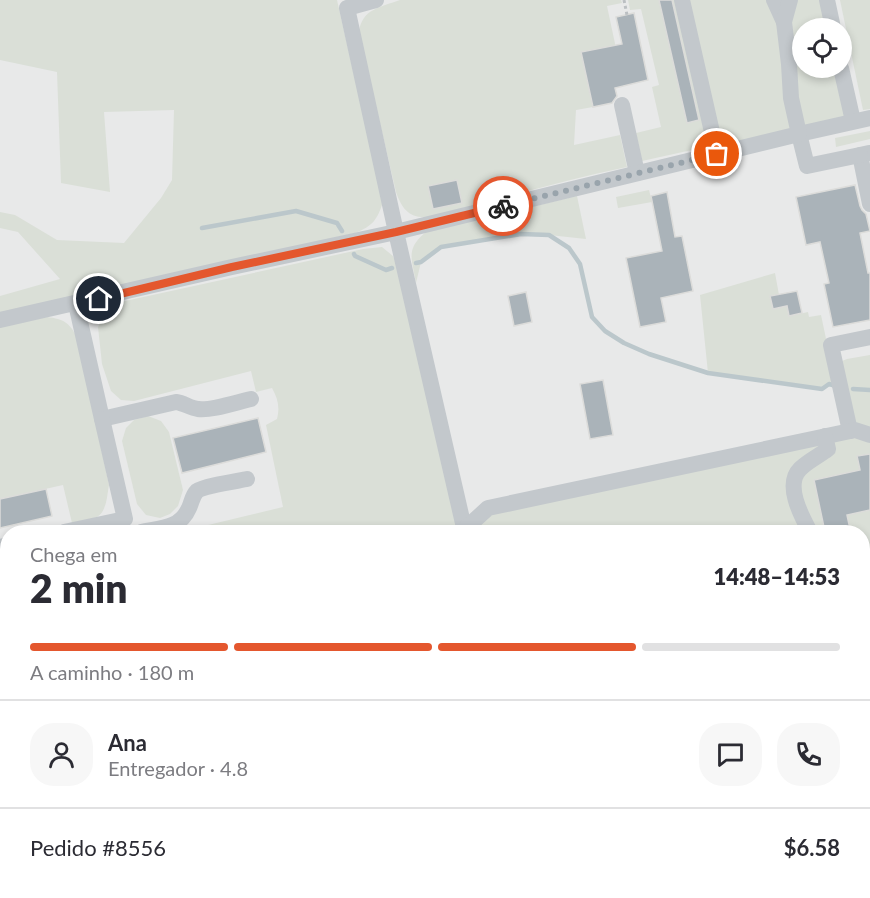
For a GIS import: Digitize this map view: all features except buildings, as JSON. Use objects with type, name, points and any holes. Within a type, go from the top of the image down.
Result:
[{"type":"lane","points":[[376,0],[346,4],[464,525]]},
{"type":"lane","points":[[682,0],[717,154]]},
{"type":"lane","points":[[774,0],[784,22],[790,98],[807,166],[865,154],[870,204]]},
{"type":"lane","points":[[784,22],[790,0]]},
{"type":"lane","points":[[827,0],[831,18]]},
{"type":"lane","points":[[843,78],[853,122]]},
{"type":"lane","points":[[622,105],[637,173]]},
{"type":"lane","points":[[0,320],[396,232],[870,118]]},
{"type":"lane","points":[[76,304],[127,525]]},
{"type":"lane","points":[[850,431],[831,345],[870,337]]},
{"type":"lane","points":[[102,419],[176,402],[202,410],[251,399]]},
{"type":"lane","points":[[457,497],[488,508],[855,429],[870,435]]},
{"type":"lane","points":[[807,525],[796,501],[794,486],[798,470],[828,449],[825,436]]},
{"type":"lane","points":[[172,525],[182,520],[193,496],[199,489],[247,479]]},
{"type":"lane","points":[[471,525],[488,508]]},
{"type":"path","points":[[624,0],[627,15]]},
{"type":"shaded area","points":[[0,0],[870,0],[870,525],[0,525]]},
{"type":"shaded area","points":[[0,0],[337,0],[383,202],[379,213],[370,225],[355,233],[0,313],[0,296],[60,279],[18,232],[0,228],[0,212],[15,215],[57,240],[124,243],[161,198],[172,180],[174,110],[104,112],[110,192],[61,183],[57,72],[0,60]]},
{"type":"shaded area","points":[[400,0],[621,0],[622,3],[607,6],[617,53],[593,107],[576,110],[574,145],[620,135],[627,167],[427,217],[411,214],[401,203],[396,192],[359,33],[368,14],[379,7]]},
{"type":"shaded area","points":[[628,0],[822,0],[826,18],[792,18],[792,78],[839,78],[847,117],[720,148],[719,144],[642,161],[636,133],[661,127],[652,87],[659,85],[641,9],[630,10]]},
{"type":"shaded area","points":[[840,0],[870,0],[870,109],[863,110],[852,57],[852,18],[844,18]]},
{"type":"shaded area","points":[[870,131],[870,139],[836,147],[835,138]]},
{"type":"shaded area","points":[[649,190],[652,202],[618,208],[616,197]]},
{"type":"shaded area","points":[[577,196],[586,239],[521,234],[441,247],[421,262],[416,283],[412,261],[413,249],[419,238],[426,232]]},
{"type":"shaded area","points":[[382,247],[393,256],[399,272],[458,525],[208,525],[283,507],[266,425],[277,419],[277,399],[272,388],[256,392],[251,371],[134,401],[121,400],[111,391],[102,364],[98,327],[107,309],[125,301],[363,249]]},
{"type":"shaded area","points":[[775,273],[779,295],[770,297],[773,309],[787,306],[790,316],[808,312],[809,317],[821,315],[836,386],[829,385],[822,389],[708,373],[700,295]]},
{"type":"shaded area","points":[[47,317],[66,323],[78,339],[109,485],[103,511],[92,519],[72,523],[63,485],[0,499],[0,327]]},
{"type":"shaded area","points":[[870,355],[870,525],[477,525],[489,514],[852,423],[842,361]]},
{"type":"shaded area","points":[[148,416],[161,421],[169,432],[183,490],[178,506],[170,514],[160,518],[146,515],[137,504],[122,441],[126,428],[134,420]]},
{"type":"waterway","points":[[202,228],[296,211],[337,223],[342,231]]},
{"type":"waterway","points":[[416,263],[421,262],[441,247],[521,234],[549,235],[569,248],[580,264],[592,317],[605,331],[624,343],[649,354],[708,373],[822,389],[829,384],[836,386]]},
{"type":"waterway","points":[[354,254],[386,270],[392,268]]},
{"type":"waterway","points":[[853,389],[870,390]]},
{"type":"way so far","points":[[503,206],[717,154]]},
{"type":"route","points":[[99,299],[503,206]]}]
